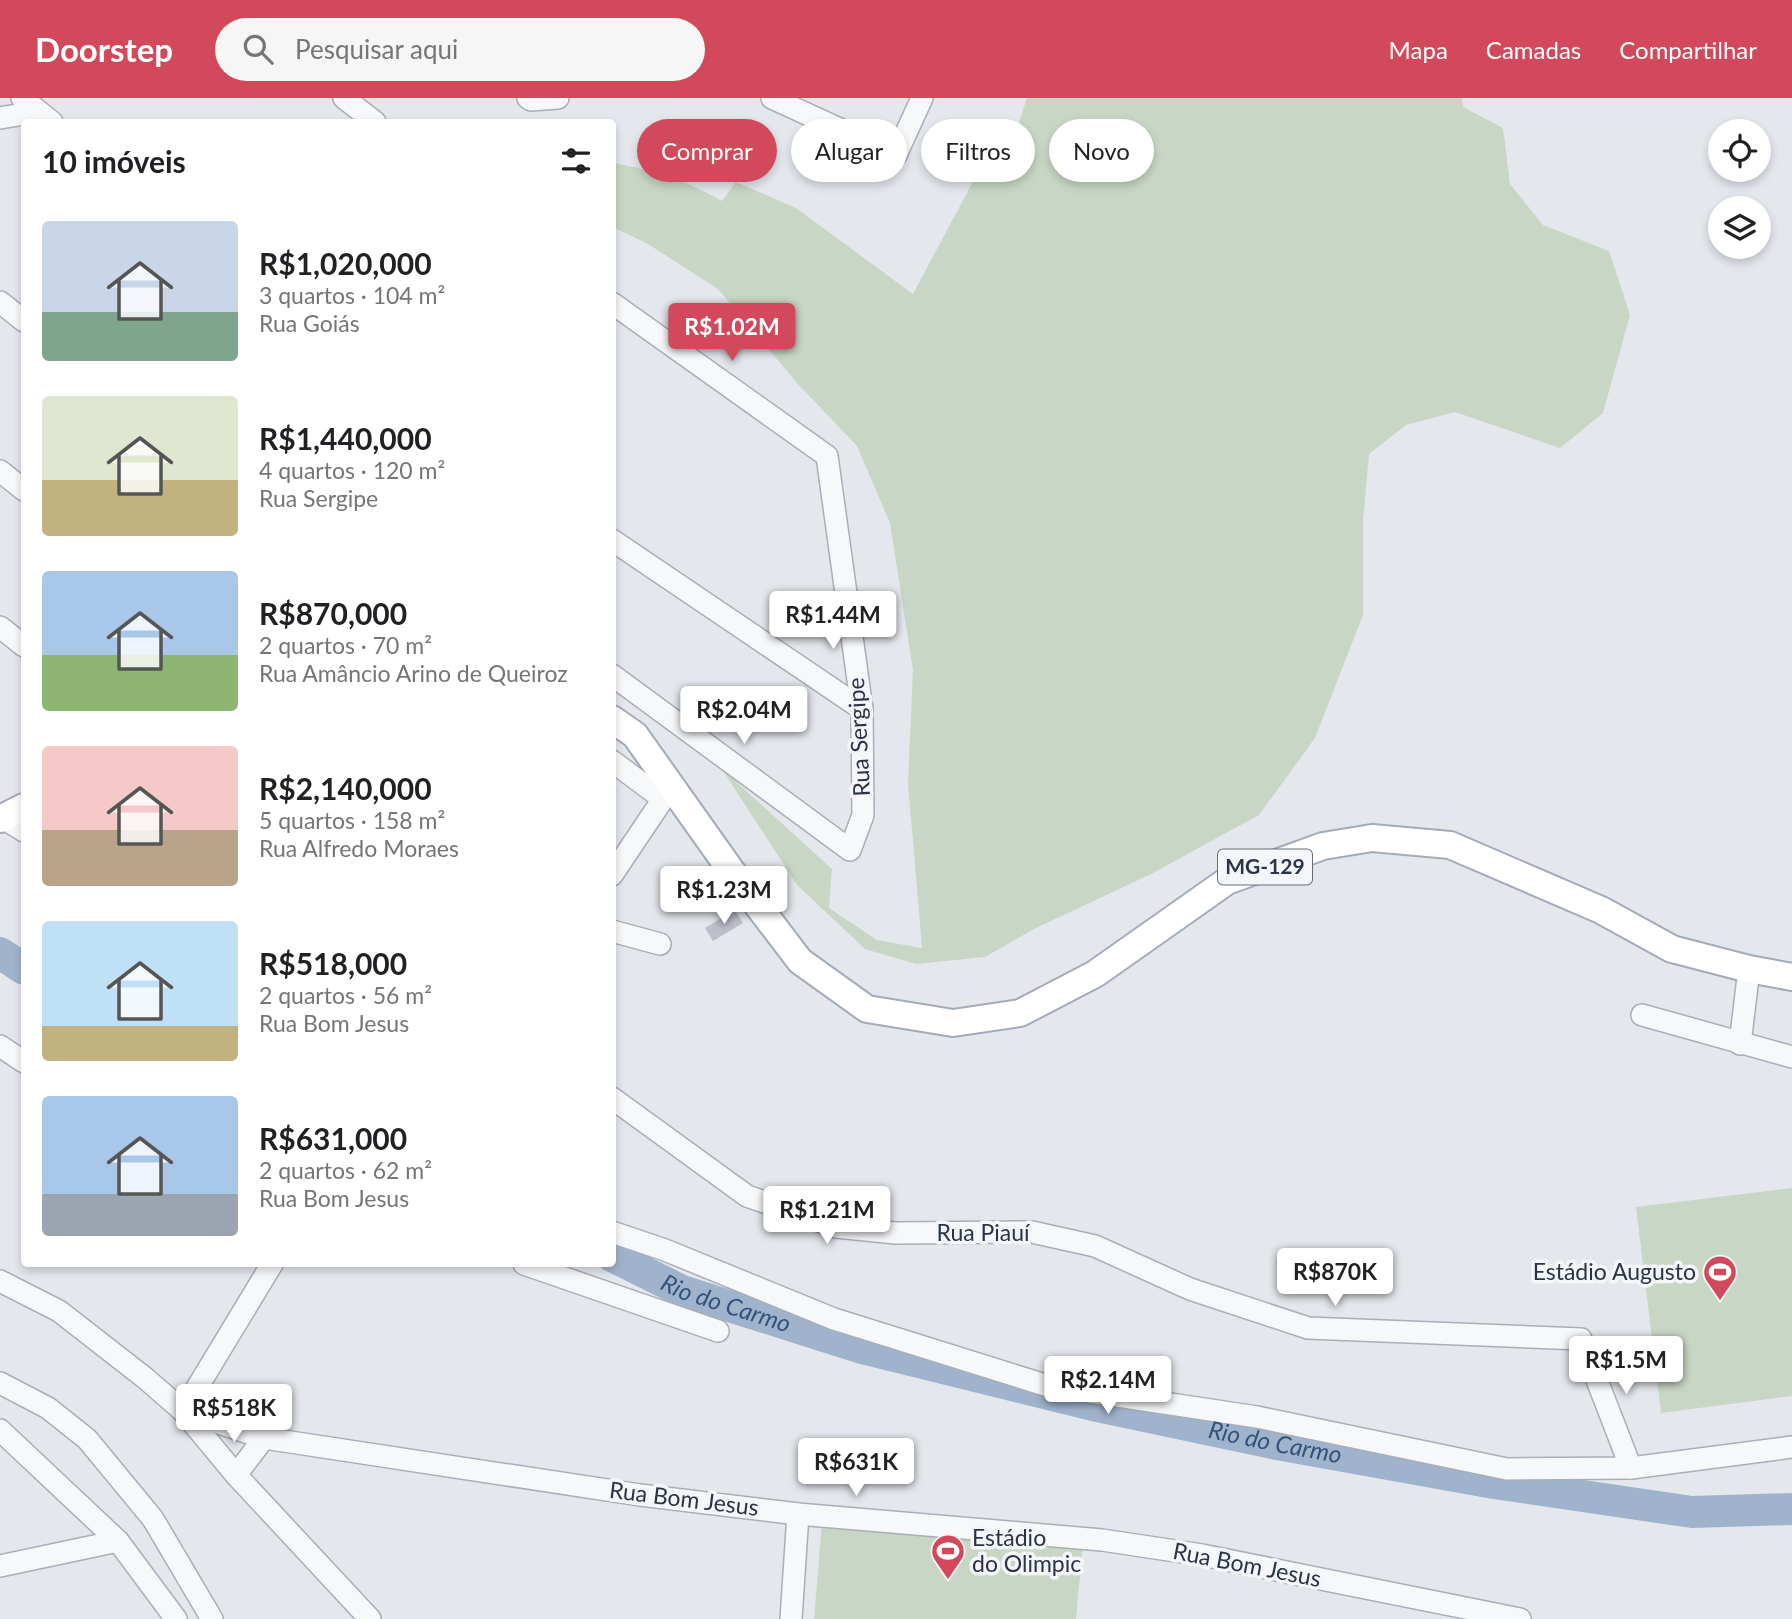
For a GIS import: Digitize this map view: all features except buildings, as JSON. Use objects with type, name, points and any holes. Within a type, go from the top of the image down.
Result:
[{"type":"main road","name":"MG-129","points":[[616,722],[635,735],[730,870],[800,961],[867,1009],[953,1023],[1020,1013],[1095,974],[1227,881],[1322,846],[1372,838],[1450,845],[1601,910],[1672,949],[1792,977]]},
{"type":"street","points":[[344,98],[371,119]]},
{"type":"street","points":[[528,98],[558,98]]},
{"type":"street","points":[[772,98],[896,155],[922,98]]},
{"type":"street","points":[[0,118],[37,111]]},
{"type":"street","points":[[0,302],[21,319]]},
{"type":"street","name":"Rua Sergipe","points":[[616,306],[827,456],[862,709],[863,815],[850,850],[616,678]]},
{"type":"street","points":[[0,471],[21,488]]},
{"type":"street","points":[[616,543],[862,709]]},
{"type":"street","points":[[0,627],[21,644]]},
{"type":"street","points":[[616,764],[663,799],[616,869]]},
{"type":"street","points":[[616,932],[660,944]]},
{"type":"street","points":[[1740,1044],[1749,969]]},
{"type":"street","points":[[1642,1015],[1792,1057]]},
{"type":"street","points":[[0,1046],[21,1060]]},
{"type":"street","name":"Rua Piauí","points":[[616,1101],[747,1196],[836,1227],[896,1234],[1032,1231],[1095,1246],[1190,1289],[1308,1328],[1581,1339],[1631,1468]]},
{"type":"street","points":[[616,1233],[665,1250],[834,1319],[1045,1385],[1257,1417],[1507,1469],[1631,1468],[1792,1447]]},
{"type":"street","points":[[183,1411],[270,1267]]},
{"type":"street","points":[[533,1267],[718,1331]]},
{"type":"street","points":[[0,1281],[59,1311],[183,1411],[236,1475],[370,1619]]},
{"type":"street","points":[[0,1382],[48,1408],[87,1439],[153,1519],[212,1619]]},
{"type":"street","name":"Rua Bom Jesus","points":[[183,1411],[264,1438],[640,1495],[798,1514],[1102,1539],[1202,1555],[1520,1619]]},
{"type":"street","points":[[0,1430],[118,1541],[176,1619]]},
{"type":"street","points":[[236,1475],[264,1438]]},
{"type":"street","points":[[791,1619],[798,1514]]},
{"type":"street","points":[[0,1566],[118,1541]]},
{"type":"green space","points":[[1027,98],[1462,98],[1463,107],[1503,128],[1510,184],[1543,225],[1609,251],[1630,315],[1603,413],[1560,448],[1455,412],[1406,425],[1369,454],[1363,521],[1363,615],[1315,738],[1259,815],[1151,874],[1034,929],[985,957],[916,964],[865,949],[797,885],[722,769],[832,869],[829,908],[877,940],[922,948],[908,783],[913,670],[890,523],[857,446],[797,383],[718,289],[648,244],[616,228],[616,164],[637,168],[637,182],[682,182],[722,201],[736,182],[796,208],[913,294],[973,182],[1035,182],[1035,119],[1020,119]]},
{"type":"green space","name":"Estádio Augusto","points":[[1792,1188],[1792,1396],[1661,1413],[1636,1207]]},
{"type":"green space","name":"Estádio do Olimpic","points":[[822,1522],[1083,1543],[1076,1619],[814,1619]]},
{"type":"waterway","name":"Rio do Carmo","points":[[0,953],[21,967]]},
{"type":"waterway","name":"Rio do Carmo","points":[[616,1258],[682,1291],[862,1348],[1093,1405],[1277,1444],[1494,1483],[1692,1512],[1792,1509]]},
{"type":"place","name":"Estádio Augusto","points":[[1720,1302]]},
{"type":"place","name":"Estádio do Olimpic","points":[[948,1581]]}]
